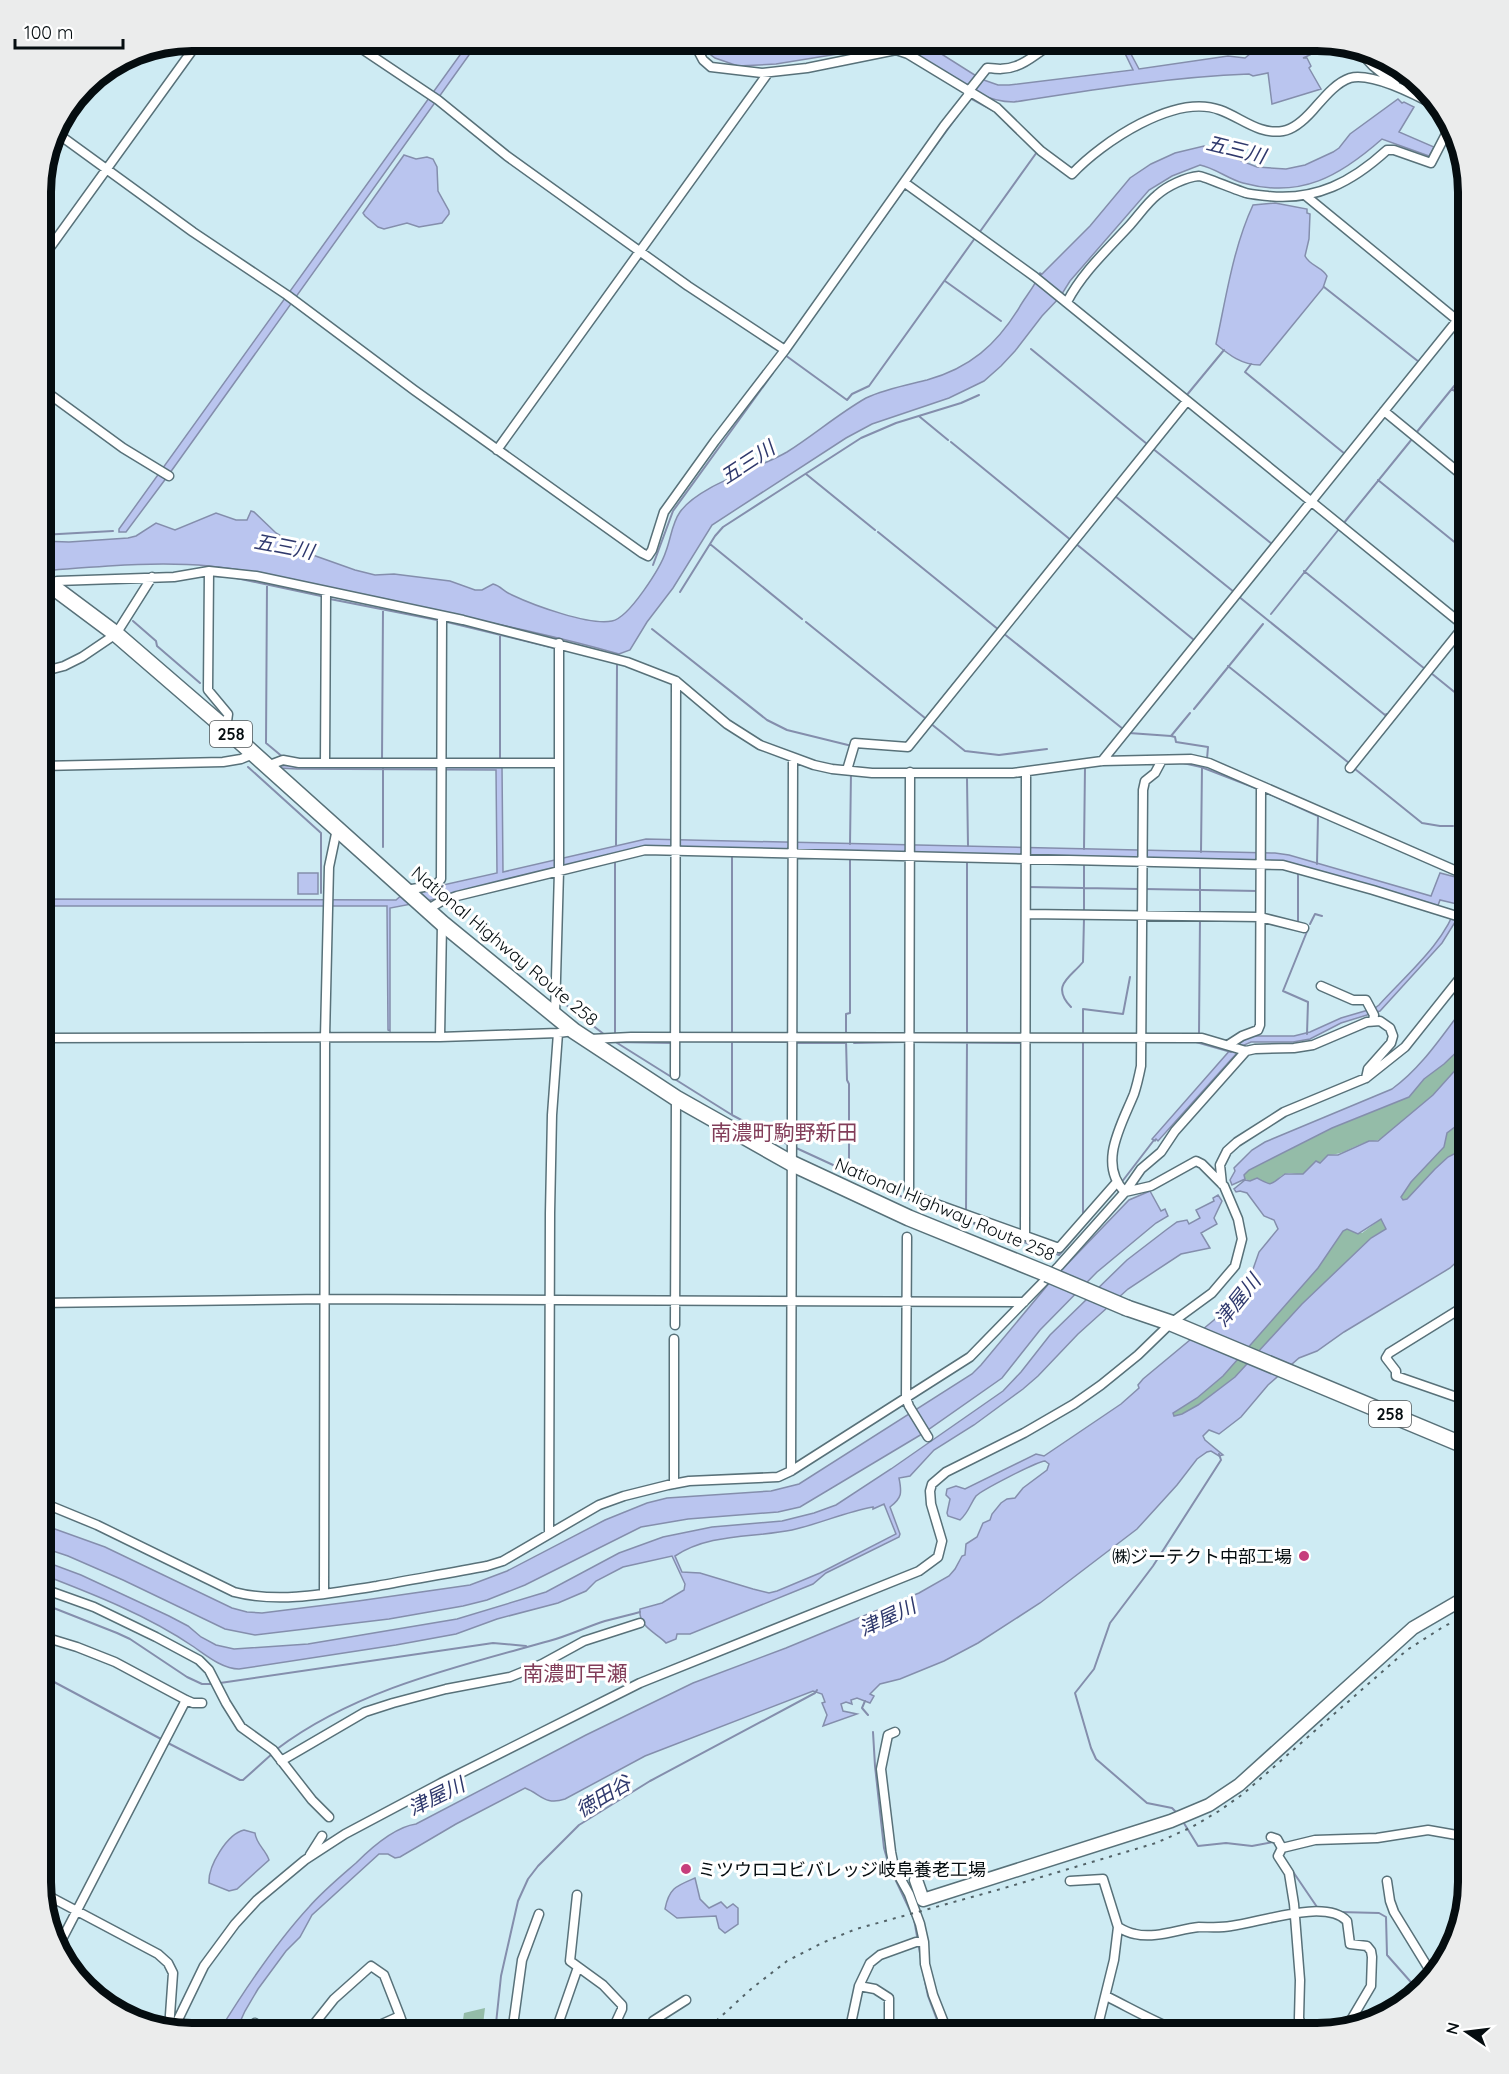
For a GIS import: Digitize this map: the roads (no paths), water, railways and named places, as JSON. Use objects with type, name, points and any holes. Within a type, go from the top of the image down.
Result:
[{"type":"highway","name":"National Highway Route 258","points":[[51,585],[116,634],[442,922],[555,1016],[587,1040],[676,1098],[791,1163],[909,1218],[1127,1308],[1171,1323],[1458,1443]]},
{"type":"street","points":[[51,246],[191,51]]},
{"type":"street","points":[[366,51],[434,97],[507,156],[688,286],[785,350]]},
{"type":"street","points":[[698,51],[703,60],[711,67],[768,73],[807,68],[891,51]]},
{"type":"street","points":[[899,51],[908,54],[997,108],[1041,151],[1072,174],[1093,153],[1130,128],[1181,109],[1208,106],[1272,132],[1287,130],[1302,121],[1335,87],[1351,78],[1367,78],[1400,88],[1424,100]]},
{"type":"street","points":[[62,137],[648,556],[664,512],[785,350],[980,76],[987,69],[1017,66],[1040,51]]},
{"type":"street","points":[[1368,60],[1400,88]]},
{"type":"street","points":[[497,450],[768,73]]},
{"type":"street","points":[[1067,302],[1074,288],[1157,195],[1188,179],[1203,176],[1220,185],[1249,194],[1283,198],[1306,196],[1337,186],[1366,169],[1386,150],[1394,150],[1431,163],[1446,135]]},
{"type":"street","points":[[905,183],[1035,276],[1458,618]]},
{"type":"street","points":[[1102,760],[1458,320],[1306,196]]},
{"type":"street","points":[[51,395],[123,448],[166,474]]},
{"type":"street","points":[[847,770],[855,743],[908,747],[1187,400]]},
{"type":"street","points":[[1384,411],[1458,472]]},
{"type":"street","points":[[209,571],[208,690],[228,714],[226,729]]},
{"type":"street","points":[[57,581],[174,576],[209,571],[255,576],[559,643],[627,662],[676,681],[743,735],[760,745],[793,758],[832,769],[872,773],[985,774],[1026,772],[1102,760],[1191,759],[1209,763],[1458,872]]},
{"type":"street","points":[[51,669],[82,657],[116,634],[152,577]]},
{"type":"street","points":[[325,763],[326,592]]},
{"type":"street","points":[[406,890],[436,885],[441,879],[442,617]]},
{"type":"street","points":[[1350,768],[1458,636]]},
{"type":"street","points":[[555,1016],[559,856],[559,643]]},
{"type":"street","points":[[675,1075],[676,681]]},
{"type":"street","points":[[51,766],[223,762],[253,754]]},
{"type":"street","points":[[791,1471],[793,758]]},
{"type":"street","points":[[267,766],[283,760],[299,763],[441,766],[558,763]]},
{"type":"street","points":[[1120,1186],[1112,1157],[1115,1142],[1137,1085],[1141,1066],[1143,784],[1155,773],[1162,760]]},
{"type":"street","points":[[910,772],[909,1193],[910,1196],[1062,1247],[1120,1186],[1161,1152],[1237,1048],[1242,1036],[1258,1030],[1260,1025],[1261,787]]},
{"type":"street","points":[[1024,1236],[1026,772]]},
{"type":"street","points":[[324,1594],[324,1037],[330,857],[337,829]]},
{"type":"street","points":[[426,908],[457,896],[635,852],[675,851],[1260,865],[1293,868],[1458,915]]},
{"type":"street","points":[[1026,914],[1260,917],[1304,928]]},
{"type":"street","points":[[440,1037],[442,922]]},
{"type":"street","points":[[1222,1184],[1220,1165],[1227,1151],[1237,1142],[1284,1112],[1366,1078],[1405,1047],[1458,981]]},
{"type":"street","points":[[1321,986],[1353,1000],[1366,1000],[1373,1015],[1390,1028],[1394,1036],[1391,1043],[1368,1069],[1366,1078]]},
{"type":"street","points":[[587,1040],[612,1037],[1140,1037],[1202,1038],[1237,1048],[1294,1048],[1313,1045],[1373,1015]]},
{"type":"street","points":[[51,1038],[440,1037],[574,1031]]},
{"type":"street","points":[[549,1533],[551,1151],[558,1033]]},
{"type":"street","points":[[675,1325],[676,1098]]},
{"type":"street","points":[[175,2022],[204,1966],[235,1924],[257,1900],[308,1858],[345,1834],[640,1683],[919,1571],[938,1557],[942,1541],[932,1504],[930,1491],[932,1484],[946,1472],[1024,1433],[1074,1404],[1138,1355],[1171,1323],[1212,1293],[1235,1266],[1242,1239],[1241,1230],[1230,1198],[1222,1184],[1202,1164],[1196,1161],[1151,1186],[1120,1186]]},
{"type":"street","points":[[51,1506],[97,1524],[234,1592],[255,1597],[324,1594],[487,1566],[503,1560],[599,1505],[624,1496],[689,1481],[778,1477],[907,1402],[970,1357],[1024,1302],[1120,1186]]},
{"type":"street","points":[[907,1237],[905,1302],[907,1402],[928,1437]]},
{"type":"street","points":[[51,1303],[324,1299],[1024,1302]]},
{"type":"street","points":[[1458,1311],[1389,1353],[1386,1358],[1396,1371],[1396,1376],[1458,1398]]},
{"type":"street","points":[[674,1339],[674,1484]]},
{"type":"street","points":[[51,1592],[94,1607],[199,1660],[209,1670],[241,1727],[273,1750],[312,1800],[329,1817]]},
{"type":"street","points":[[916,1880],[923,1900],[1181,1817],[1209,1805],[1239,1785],[1413,1628],[1458,1602]]},
{"type":"street","points":[[281,1761],[365,1712],[393,1702],[446,1689],[510,1677],[542,1664],[584,1641],[640,1623]]},
{"type":"street","points":[[51,1639],[115,1662],[186,1700],[202,1703]]},
{"type":"street","points":[[63,1938],[186,1700]]},
{"type":"street","points":[[895,1732],[888,1735],[880,1769],[894,1867],[914,1907],[933,1995],[944,2023]]},
{"type":"street","points":[[1280,1851],[1315,1840],[1377,1838],[1428,1830],[1458,1835]]},
{"type":"street","points":[[308,1858],[322,1836]]},
{"type":"street","points":[[1271,1838],[1277,1839],[1289,1873],[1295,1912],[1300,2023]]},
{"type":"street","points":[[1070,1881],[1103,1879],[1118,1928],[1114,1960],[1099,2023]]},
{"type":"street","points":[[1387,1881],[1394,1912],[1429,1968]]},
{"type":"street","points":[[577,1895],[570,1961],[603,1984],[622,2005],[616,2023]]},
{"type":"street","points":[[52,1897],[158,1954],[168,1963],[173,1973],[171,2021]]},
{"type":"street","points":[[1118,1928],[1136,1935],[1154,1934],[1232,1926],[1295,1912],[1317,1912],[1345,1918],[1350,1944],[1367,1946],[1371,1951],[1371,1986],[1352,2018]]},
{"type":"street","points":[[513,2023],[522,1960],[538,1914]]},
{"type":"street","points":[[851,2023],[859,1986],[870,1963],[880,1955],[920,1942]]},
{"type":"street","points":[[315,2023],[334,1999],[371,1966],[384,1975],[402,2023]]},
{"type":"street","points":[[558,2023],[578,1967]]},
{"type":"street","points":[[859,1986],[875,1989],[889,1998],[889,2023]]},
{"type":"street","points":[[1106,1996],[1158,2023]]},
{"type":"street","points":[[652,2023],[653,2020],[686,2000]]},
{"type":"street","points":[[384,2023],[400,2016]]},
{"type":"water","points":[[463,51],[472,51],[167,477],[126,532],[119,532]]},
{"type":"water","points":[[856,51],[776,64],[738,66],[715,58],[707,52]]},
{"type":"water","points":[[911,51],[937,51],[981,79],[998,85],[1009,85],[1133,70],[1124,51],[1129,51],[1139,69],[1228,56],[1245,58],[1254,51],[1308,51],[1310,55],[1303,58],[1307,58],[1311,66],[1309,68],[1321,89],[1272,104],[1268,73],[1253,76],[1249,74],[1160,81],[1014,102],[983,96]]},
{"type":"water","name":"五三川","points":[[1398,99],[1414,107],[1399,132],[1434,147],[1429,156],[1382,139],[1351,164],[1319,181],[1301,186],[1283,188],[1243,183],[1200,165],[1172,176],[1149,190],[1070,281],[1060,297],[1015,351],[984,381],[949,398],[872,424],[846,438],[712,525],[673,588],[647,622],[630,650],[619,654],[555,637],[285,578],[228,568],[146,564],[51,570],[51,541],[128,538],[136,536],[156,523],[175,530],[216,513],[236,520],[247,520],[251,511],[276,533],[310,554],[355,570],[375,575],[394,574],[450,581],[475,590],[482,590],[493,584],[509,594],[562,614],[602,622],[612,621],[627,611],[651,579],[668,546],[677,516],[689,502],[730,478],[787,452],[866,398],[942,375],[969,362],[1001,333],[1040,273],[1042,274],[1090,226],[1130,178],[1151,164],[1175,153],[1204,146],[1257,167],[1286,169],[1305,165],[1333,152],[1350,134]]},
{"type":"water","points":[[404,155],[416,159],[427,157],[433,159],[437,167],[438,191],[449,211],[442,223],[419,227],[407,223],[384,229],[378,227],[363,213]]},
{"type":"water","points":[[1275,203],[1307,209],[1307,213],[1310,214],[1309,239],[1305,256],[1327,276],[1323,288],[1260,365],[1253,365],[1236,359],[1216,344],[1231,273],[1246,221],[1253,205]]},
{"type":"water","points":[[277,766],[502,766],[503,872],[646,839],[1275,853],[1431,896],[1440,873],[1458,878],[1458,915],[1442,943],[1380,1011],[1341,1023],[1310,1039],[1293,1042],[1251,1042],[1244,1045],[1158,1141],[1156,1139],[1155,1141],[1152,1139],[1239,1040],[1252,1036],[1294,1036],[1310,1032],[1379,1005],[1434,945],[1444,932],[1457,904],[1440,900],[1437,908],[1292,865],[634,850],[390,908],[390,1031],[388,1030],[387,906],[51,906],[51,899],[396,900],[403,894],[497,873],[496,770],[297,769],[278,768]]},
{"type":"water","points":[[298,873],[318,873],[318,894],[298,894]]},
{"type":"water","points":[[1458,1015],[1458,1051],[1424,1079],[1409,1097],[1332,1128],[1249,1170],[1244,1175],[1245,1179],[1232,1185],[1230,1180],[1235,1171],[1234,1168],[1252,1150],[1265,1142],[1392,1089],[1414,1070]]},
{"type":"water","name":"津屋川","points":[[1458,1067],[1458,1125],[1447,1133],[1444,1147],[1411,1182],[1401,1197],[1403,1200],[1407,1199],[1448,1157],[1458,1152],[1458,1260],[1450,1268],[1344,1332],[1317,1351],[1299,1358],[1268,1385],[1241,1417],[1219,1434],[1209,1430],[1203,1436],[1205,1440],[1223,1455],[1219,1456],[1211,1451],[1197,1459],[1137,1529],[1040,1603],[978,1643],[944,1661],[900,1679],[880,1684],[870,1694],[874,1696],[870,1703],[857,1698],[851,1700],[852,1704],[846,1702],[841,1704],[843,1711],[857,1714],[823,1726],[827,1715],[822,1703],[825,1702],[822,1694],[813,1691],[645,1756],[565,1799],[548,1800],[525,1788],[456,1824],[400,1857],[379,1854],[312,1915],[300,1937],[286,1951],[258,1989],[240,2023],[224,2023],[260,1968],[314,1901],[369,1851],[400,1829],[416,1824],[586,1735],[693,1683],[786,1648],[919,1593],[949,1576],[965,1555],[966,1544],[977,1537],[983,1523],[990,1520],[1001,1503],[1015,1498],[1023,1488],[1047,1470],[1049,1464],[1045,1461],[1031,1466],[980,1493],[960,1520],[948,1516],[950,1499],[946,1495],[947,1489],[956,1486],[965,1489],[1036,1454],[1044,1456],[1121,1404],[1139,1388],[1138,1385],[1143,1379],[1226,1310],[1252,1272],[1259,1252],[1278,1229],[1274,1220],[1264,1216],[1247,1193],[1236,1192],[1234,1189],[1245,1180],[1250,1181],[1257,1178],[1271,1184],[1285,1174],[1303,1174],[1316,1161],[1320,1163],[1328,1155],[1338,1155],[1369,1141],[1378,1141],[1433,1095]],"holes":[[[1381,1219],[1386,1229],[1371,1238],[1302,1304],[1235,1377],[1198,1405],[1174,1416],[1173,1413],[1197,1398],[1223,1376],[1318,1268],[1343,1231],[1347,1229],[1358,1234]]]},
{"type":"water","points":[[1150,1191],[1161,1211],[1165,1209],[1168,1216],[1156,1223],[1097,1272],[1040,1330],[1002,1378],[922,1434],[800,1507],[778,1512],[688,1519],[641,1527],[525,1585],[487,1600],[463,1606],[389,1619],[255,1635],[225,1629],[123,1580],[51,1550],[51,1528],[105,1547],[232,1608],[262,1613],[470,1585],[507,1571],[605,1520],[647,1503],[667,1498],[771,1491],[799,1484],[972,1374],[1051,1281],[1129,1200]]},
{"type":"water","points":[[1218,1195],[1222,1201],[1214,1218],[1217,1224],[1201,1233],[1210,1248],[1181,1254],[1128,1289],[1078,1334],[1023,1389],[974,1425],[934,1450],[910,1476],[899,1478],[900,1495],[890,1507],[900,1534],[899,1537],[826,1573],[813,1584],[690,1634],[677,1634],[676,1639],[666,1643],[645,1625],[640,1609],[662,1603],[684,1590],[685,1584],[672,1556],[623,1567],[596,1581],[586,1591],[558,1603],[497,1619],[456,1634],[239,1669],[227,1667],[215,1661],[176,1635],[139,1615],[51,1578],[51,1564],[81,1575],[169,1616],[216,1645],[234,1649],[308,1644],[457,1619],[546,1592],[619,1553],[663,1537],[712,1527],[782,1521],[814,1513],[836,1505],[1003,1391],[1050,1335],[1127,1260],[1177,1222],[1187,1220],[1189,1224],[1200,1218],[1196,1210],[1214,1201],[1213,1198]],"holes":[[[884,1504],[896,1534],[820,1573],[769,1593],[700,1573],[682,1572],[675,1556],[702,1543],[792,1530],[863,1509],[873,1507],[873,1509]]]},
{"type":"water","points":[[244,1830],[255,1833],[269,1860],[237,1889],[229,1891],[209,1883],[215,1860],[225,1844]]},
{"type":"water","points":[[695,1878],[700,1899],[709,1908],[721,1902],[727,1908],[733,1904],[738,1908],[738,1924],[725,1933],[719,1928],[716,1916],[677,1918],[665,1909],[671,1892]]},
{"type":"waterway","points":[[970,98],[996,112]]},
{"type":"waterway","points":[[910,181],[958,115]]},
{"type":"waterway","points":[[979,233],[1037,152],[1008,125]]},
{"type":"waterway","points":[[874,232],[905,188]]},
{"type":"waterway","points":[[785,355],[847,400],[852,394],[869,386],[975,238]]},
{"type":"waterway","points":[[945,281],[1001,321]]},
{"type":"waterway","points":[[1324,287],[1419,362]]},
{"type":"waterway","points":[[1031,349],[1147,444]]},
{"type":"waterway","points":[[1186,396],[1224,350]]},
{"type":"waterway","points":[[1251,364],[1245,372],[1345,454]]},
{"type":"waterway","name":"五三川","points":[[653,565],[673,511],[773,373]]},
{"type":"waterway","points":[[1416,433],[1458,381]]},
{"type":"waterway","points":[[1452,389],[1458,394]]},
{"type":"waterway","points":[[680,592],[723,527],[861,438],[896,423],[961,403],[979,395]]},
{"type":"waterway","points":[[920,417],[948,440]]},
{"type":"waterway","points":[[1343,524],[1412,439]]},
{"type":"waterway","points":[[951,442],[1072,541]]},
{"type":"waterway","points":[[1152,448],[1272,544]]},
{"type":"waterway","points":[[806,474],[875,530]]},
{"type":"waterway","points":[[1378,480],[1458,545]]},
{"type":"waterway","points":[[1115,496],[1234,592]]},
{"type":"waterway","points":[[1271,614],[1339,529]]},
{"type":"waterway","points":[[51,534],[113,531]]},
{"type":"waterway","points":[[878,532],[999,630]]},
{"type":"waterway","points":[[1075,543],[1194,640]]},
{"type":"waterway","points":[[710,544],[802,619]]},
{"type":"waterway","points":[[1304,571],[1425,669]]},
{"type":"waterway","points":[[212,576],[230,577]]},
{"type":"waterway","points":[[236,578],[321,596]]},
{"type":"waterway","points":[[267,583],[266,743],[284,758]]},
{"type":"waterway","points":[[1238,596],[1385,715],[1387,714]]},
{"type":"waterway","points":[[330,599],[437,620]]},
{"type":"waterway","points":[[382,760],[383,609]]},
{"type":"waterway","points":[[133,621],[156,641],[157,646],[200,683]]},
{"type":"waterway","points":[[447,622],[554,648]]},
{"type":"waterway","points":[[806,622],[925,718]]},
{"type":"waterway","points":[[1194,709],[1263,624]]},
{"type":"waterway","points":[[652,629],[767,720],[787,730],[852,746]]},
{"type":"waterway","points":[[1003,633],[1123,729]]},
{"type":"waterway","points":[[500,635],[500,760]]},
{"type":"waterway","points":[[616,845],[617,665]]},
{"type":"waterway","points":[[1228,666],[1349,763]]},
{"type":"waterway","points":[[1431,673],[1458,695]]},
{"type":"waterway","points":[[908,741],[955,682]]},
{"type":"waterway","points":[[1171,736],[1190,713]]},
{"type":"waterway","points":[[930,723],[965,751],[999,755],[1047,749]]},
{"type":"waterway","points":[[1129,733],[1171,736],[1175,737],[1176,742],[1208,747],[1207,759]]},
{"type":"waterway","points":[[1183,763],[1201,767],[1258,789]]},
{"type":"waterway","points":[[1201,852],[1202,766]]},
{"type":"waterway","points":[[248,767],[321,833],[321,893]]},
{"type":"waterway","points":[[1084,849],[1085,767]]},
{"type":"waterway","points":[[383,769],[383,847]]},
{"type":"waterway","points":[[1355,769],[1422,823],[1453,826]]},
{"type":"waterway","points":[[850,844],[851,772]]},
{"type":"waterway","points":[[967,779],[968,846]]},
{"type":"waterway","points":[[1267,793],[1318,816],[1317,864]]},
{"type":"waterway","points":[[732,855],[732,1033]]},
{"type":"waterway","points":[[846,1034],[846,1014],[850,1013],[850,857]]},
{"type":"waterway","points":[[615,859],[615,1034]]},
{"type":"waterway","points":[[967,861],[967,1033]]},
{"type":"waterway","points":[[1084,863],[1084,911]]},
{"type":"waterway","points":[[1200,866],[1200,914]]},
{"type":"waterway","points":[[1298,872],[1298,922]]},
{"type":"waterway","points":[[1028,887],[1139,889]]},
{"type":"waterway","points":[[1145,889],[1258,891]]},
{"type":"waterway","points":[[1310,924],[1315,914],[1322,916]]},
{"type":"waterway","points":[[1071,1007],[1062,993],[1062,987],[1068,977],[1083,962],[1084,918]]},
{"type":"waterway","points":[[1199,1034],[1200,918]]},
{"type":"waterway","points":[[1307,1034],[1308,1002],[1283,991],[1308,929]]},
{"type":"waterway","points":[[1083,1035],[1083,1009],[1123,1014],[1130,977]]},
{"type":"waterway","points":[[561,1001],[605,1035]]},
{"type":"waterway","points":[[846,1040],[849,1084],[849,1174]]},
{"type":"waterway","points":[[614,1041],[732,1115],[787,1144]]},
{"type":"waterway","points":[[678,1041],[789,1042]]},
{"type":"waterway","points":[[966,1212],[967,1041]]},
{"type":"waterway","points":[[1083,1041],[1083,1215]]},
{"type":"waterway","points":[[616,1042],[672,1043]]},
{"type":"waterway","points":[[854,1043],[906,1042]]},
{"type":"waterway","points":[[912,1042],[1023,1043]]},
{"type":"waterway","points":[[1028,1042],[1139,1042]]},
{"type":"waterway","points":[[1145,1042],[1196,1042],[1231,1052]]},
{"type":"waterway","points":[[732,1043],[732,1115]]},
{"type":"waterway","points":[[796,1043],[846,1043]]},
{"type":"waterway","points":[[1121,1183],[1154,1140]]},
{"type":"waterway","points":[[794,1147],[909,1200],[1059,1255],[1092,1217]]},
{"type":"waterway","points":[[1177,1813],[1172,1808],[1147,1803],[1096,1759],[1075,1693],[1094,1669],[1110,1623],[1153,1566],[1221,1460],[1219,1454]]},
{"type":"waterway","points":[[51,1607],[130,1639],[187,1677],[202,1684],[214,1684]]},
{"type":"waterway","points":[[277,1749],[307,1728],[339,1711],[407,1683],[640,1612]]},
{"type":"waterway","points":[[220,1683],[493,1643],[526,1646]]},
{"type":"waterway","points":[[51,1680],[161,1739]]},
{"type":"waterway","name":"徳田谷","points":[[496,2023],[501,1976],[518,1901],[528,1879],[538,1866],[579,1825],[650,1781],[817,1690]]},
{"type":"waterway","points":[[865,1701],[862,1708],[868,1715]]},
{"type":"waterway","points":[[873,1732],[884,1848],[889,1866],[914,1919],[921,1959]]},
{"type":"waterway","points":[[166,1742],[240,1780],[243,1780],[273,1753]]},
{"type":"waterway","points":[[1182,1820],[1198,1846],[1226,1843],[1252,1846],[1273,1842],[1277,1846]]},
{"type":"waterway","points":[[1281,1854],[1317,1907],[1322,1908]]},
{"type":"waterway","points":[[1339,1912],[1379,1913],[1386,1917],[1387,1955],[1413,1985]]},
{"type":"waterway","points":[[922,1967],[928,1996],[938,2023]]},
{"type":"railway","points":[[714,2023],[751,1989],[787,1961],[856,1929],[1156,1843],[1192,1827],[1243,1794],[1407,1650],[1458,1619]]},
{"type":"place","name":"㈱ジーテクト中部工場","points":[[1304,1556]]},
{"type":"place","name":"ミツウロコビバレッジ岐阜養老工場","points":[[686,1869]]},
{"type":"district","name":"南濃町駒野新田","points":[[784,1132]]},
{"type":"district","name":"南濃町早瀬","points":[[575,1673]]}]
